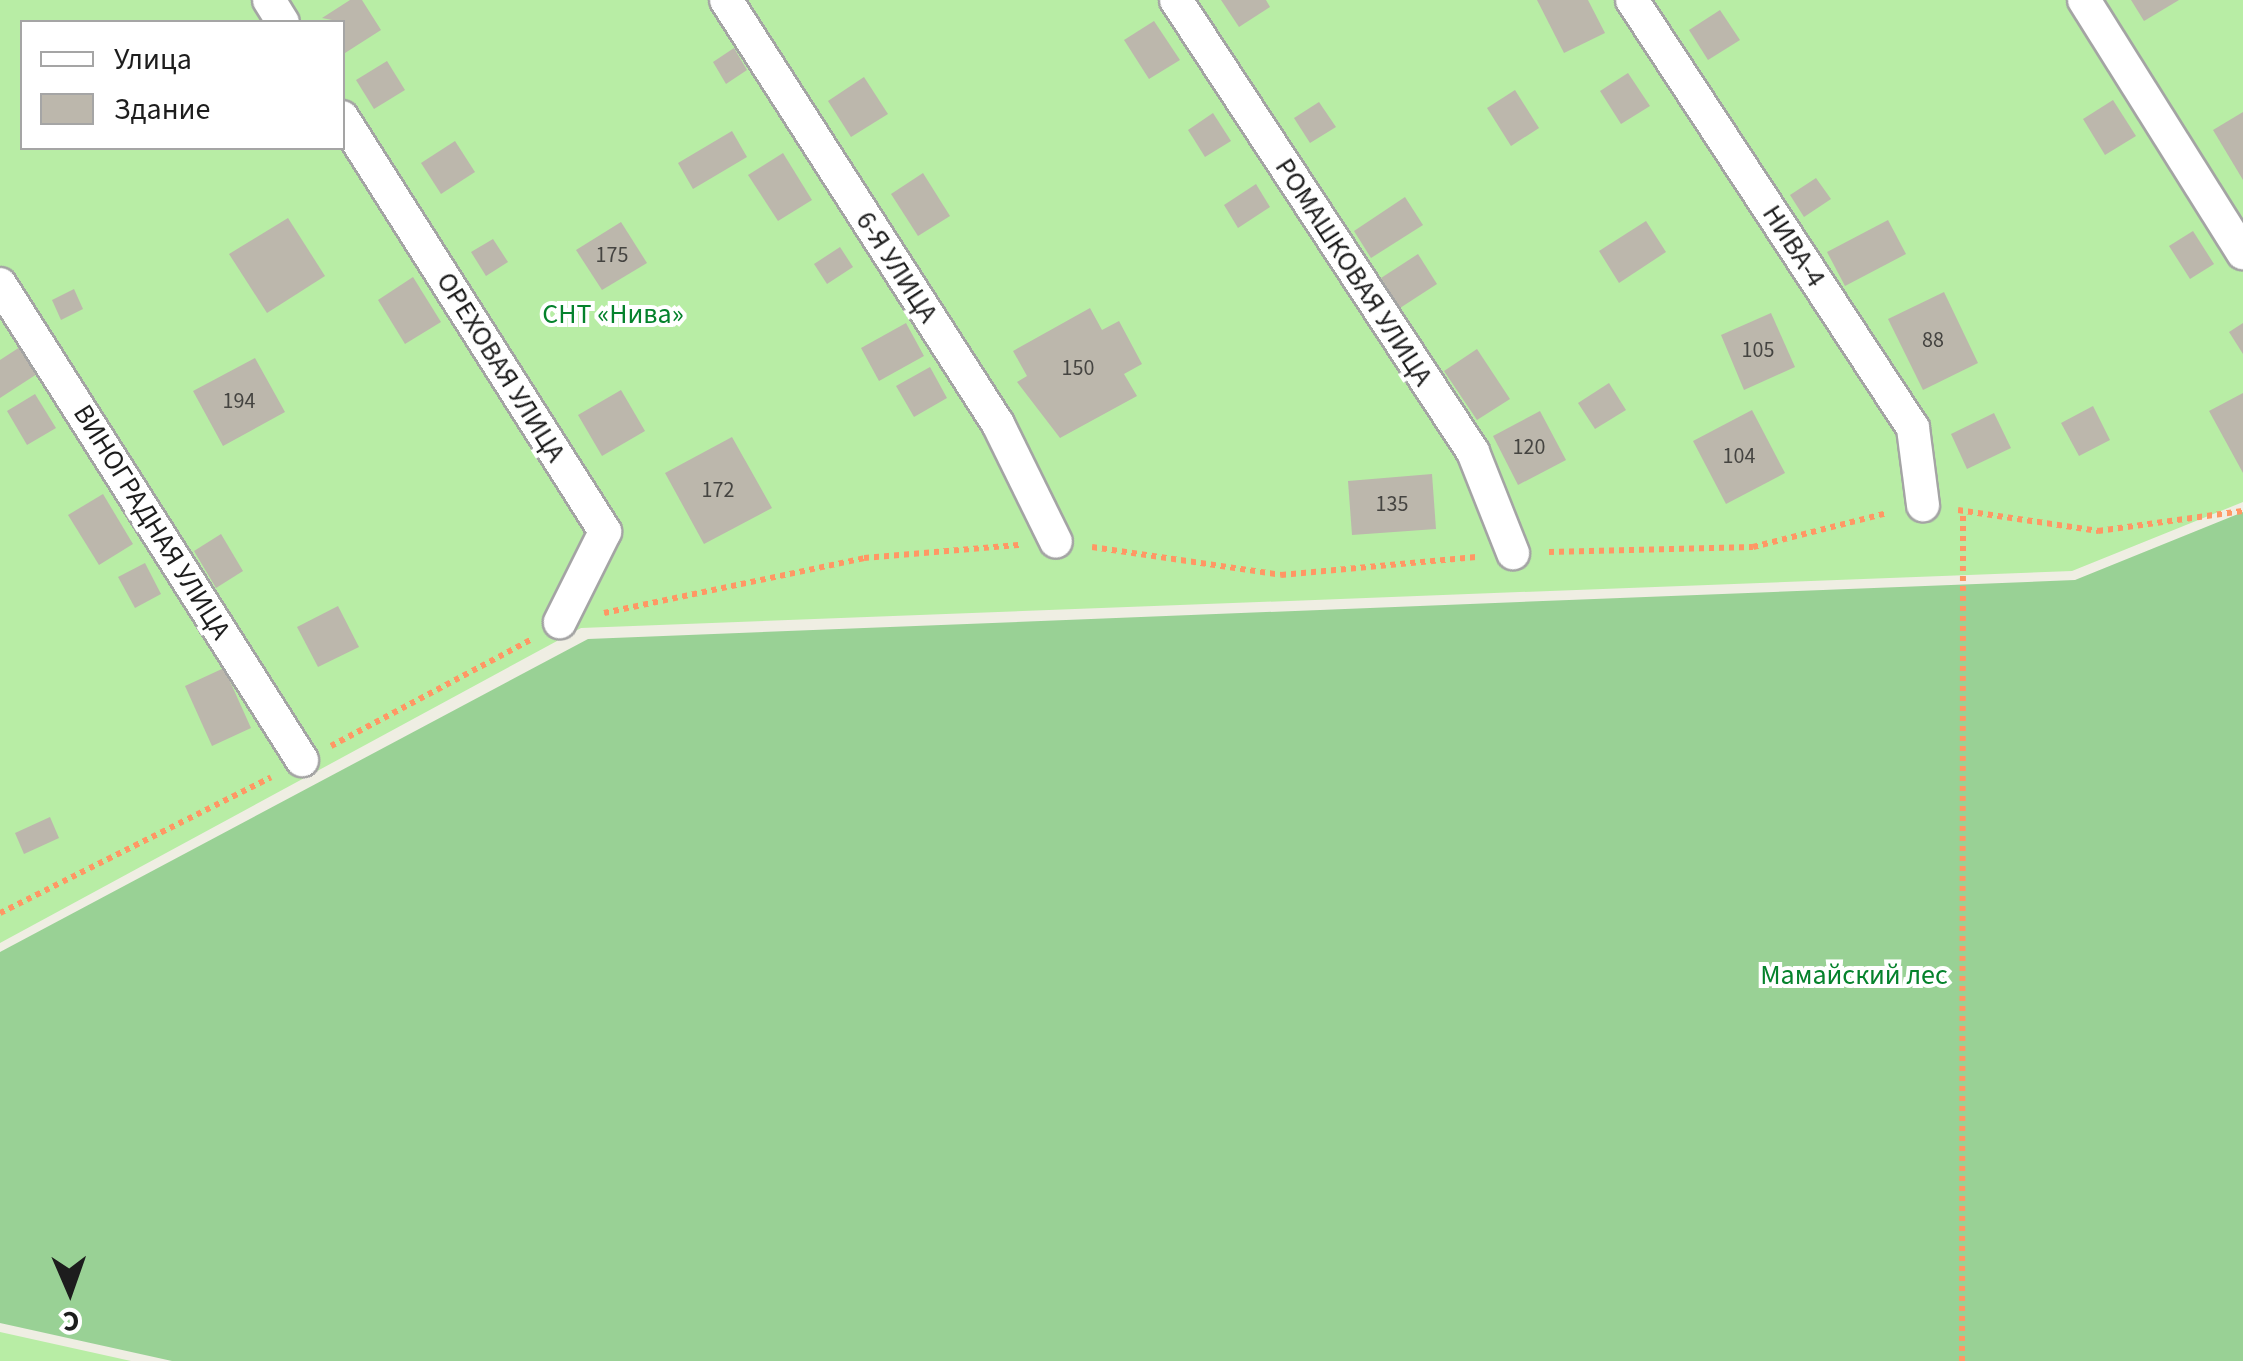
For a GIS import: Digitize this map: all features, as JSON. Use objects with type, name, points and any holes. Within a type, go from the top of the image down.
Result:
[{"type":"street","name":"6-Я УЛИЦА","points":[[726,0],[998,424],[1056,542]]},
{"type":"street","name":"РОМАШКОВАЯ УЛИЦА","points":[[1176,0],[1473,452],[1513,553]]},
{"type":"street","name":"НИВА-4","points":[[1632,0],[1913,428],[1923,504]]},
{"type":"street","points":[[2084,0],[2243,253]]},
{"type":"street","name":"ОРЕХОВАЯ УЛИЦА","points":[[345,121],[606,532],[560,622]]},
{"type":"street","name":"ВИНОГРАДНАЯ УЛИЦА","points":[[0,284],[302,760]]},
{"type":"path","points":[[0,913],[302,760],[560,622],[864,558],[1056,542],[1281,575],[1513,553],[1753,547],[1923,504],[2098,532],[2243,511]]},
{"type":"path","points":[[1962,511],[1962,1361]]},
{"type":"green space","name":"СНТ «Нива»","points":[[0,0],[2243,0],[2243,502],[2072,571],[581,628],[0,943]]},
{"type":"green space","name":"Мамайский лес","points":[[2243,512],[2243,1361],[172,1361],[0,1323],[0,952],[588,639],[2075,580]]},
{"type":"green space","points":[[0,1332],[131,1361],[0,1361]]},
{"type":"building","points":[[350,0],[362,0],[381,30],[345,53],[345,20],[322,18]]},
{"type":"building","points":[[1221,0],[1266,0],[1270,7],[1239,27]]},
{"type":"building","points":[[1537,0],[1588,0],[1605,33],[1564,53]]},
{"type":"building","points":[[2131,0],[2179,0],[2144,21]]},
{"type":"building","points":[[1720,10],[1740,40],[1708,60],[1689,30]]},
{"type":"building","points":[[1154,21],[1180,60],[1149,79],[1124,40]]},
{"type":"building","points":[[734,48],[747,70],[726,84],[713,62]]},
{"type":"building","points":[[387,61],[405,90],[374,109],[356,80]]},
{"type":"building","points":[[1628,73],[1650,106],[1621,124],[1600,91]]},
{"type":"building","points":[[864,77],[888,114],[851,137],[828,101]]},
{"type":"building","points":[[1515,90],[1539,128],[1511,146],[1487,108]]},
{"type":"building","points":[[2113,100],[2136,136],[2105,155],[2083,119]]},
{"type":"building","points":[[1319,102],[1336,127],[1310,143],[1294,118]]},
{"type":"building","points":[[2243,112],[2243,180],[2213,130]]},
{"type":"building","points":[[1213,113],[1231,141],[1205,157],[1188,130]]},
{"type":"building","points":[[732,131],[747,157],[693,189],[678,163]]},
{"type":"building","points":[[455,141],[475,172],[441,194],[421,163]]},
{"type":"building","points":[[783,153],[812,200],[778,221],[748,175]]},
{"type":"building","points":[[923,173],[950,216],[918,236],[891,194]]},
{"type":"building","points":[[1816,178],[1831,199],[1804,217],[1790,195]]},
{"type":"building","points":[[1256,184],[1270,207],[1238,228],[1224,205]]},
{"type":"building","points":[[1405,197],[1423,225],[1371,258],[1354,231]]},
{"type":"building","points":[[288,218],[325,276],[267,313],[229,254]]},
{"type":"building","points":[[1888,220],[1906,254],[1845,286],[1827,252]]},
{"type":"building","points":[[1646,221],[1666,252],[1619,283],[1599,251]]},
{"type":"building","points":[[621,222],[647,263],[602,290],[576,250]]},
{"type":"building","points":[[2193,231],[2214,264],[2190,279],[2169,246]]},
{"type":"building","points":[[493,239],[508,262],[486,276],[471,252]]},
{"type":"building","points":[[840,247],[853,267],[827,284],[814,264]]},
{"type":"building","points":[[1418,254],[1437,284],[1400,308],[1381,278]]},
{"type":"building","points":[[413,277],[441,322],[405,344],[378,300]]},
{"type":"building","points":[[74,289],[83,309],[61,320],[52,300]]},
{"type":"building","points":[[1944,292],[1978,363],[1923,390],[1888,319]]},
{"type":"building","points":[[1090,308],[1102,330],[1119,321],[1142,364],[1124,374],[1137,396],[1060,438],[1017,382],[1027,376],[1013,351]]},
{"type":"building","points":[[1771,313],[1795,367],[1744,390],[1721,335]]},
{"type":"building","points":[[906,323],[924,356],[879,381],[861,348]]},
{"type":"building","points":[[2243,323],[2243,354],[2229,332]]},
{"type":"building","points":[[20,347],[37,374],[0,398],[0,360]]},
{"type":"building","points":[[1477,349],[1510,399],[1477,420],[1444,371]]},
{"type":"building","points":[[255,358],[285,412],[223,446],[193,391]]},
{"type":"building","points":[[930,367],[947,398],[914,417],[896,386]]},
{"type":"building","points":[[1609,383],[1626,410],[1595,429],[1578,403]]},
{"type":"building","points":[[621,390],[645,431],[602,456],[578,415]]},
{"type":"building","points":[[2243,393],[2243,473],[2209,411]]},
{"type":"building","points":[[35,394],[56,428],[27,445],[7,411]]},
{"type":"building","points":[[2093,406],[2110,440],[2079,456],[2061,423]]},
{"type":"building","points":[[1752,410],[1785,473],[1726,504],[1693,441]]},
{"type":"building","points":[[1540,411],[1566,460],[1518,485],[1493,436]]},
{"type":"building","points":[[1994,413],[2011,448],[1967,469],[1951,434]]},
{"type":"building","points":[[732,437],[772,508],[704,544],[665,473]]},
{"type":"building","points":[[1432,474],[1436,529],[1352,535],[1348,481]]},
{"type":"building","points":[[103,494],[133,544],[99,565],[68,515]]},
{"type":"building","points":[[221,534],[243,571],[216,588],[194,551]]},
{"type":"building","points":[[145,563],[161,594],[135,608],[118,577]]},
{"type":"building","points":[[338,606],[359,647],[318,667],[297,627]]},
{"type":"building","points":[[224,668],[251,728],[212,746],[185,686]]},
{"type":"building","points":[[50,817],[59,838],[24,854],[15,833]]}]
